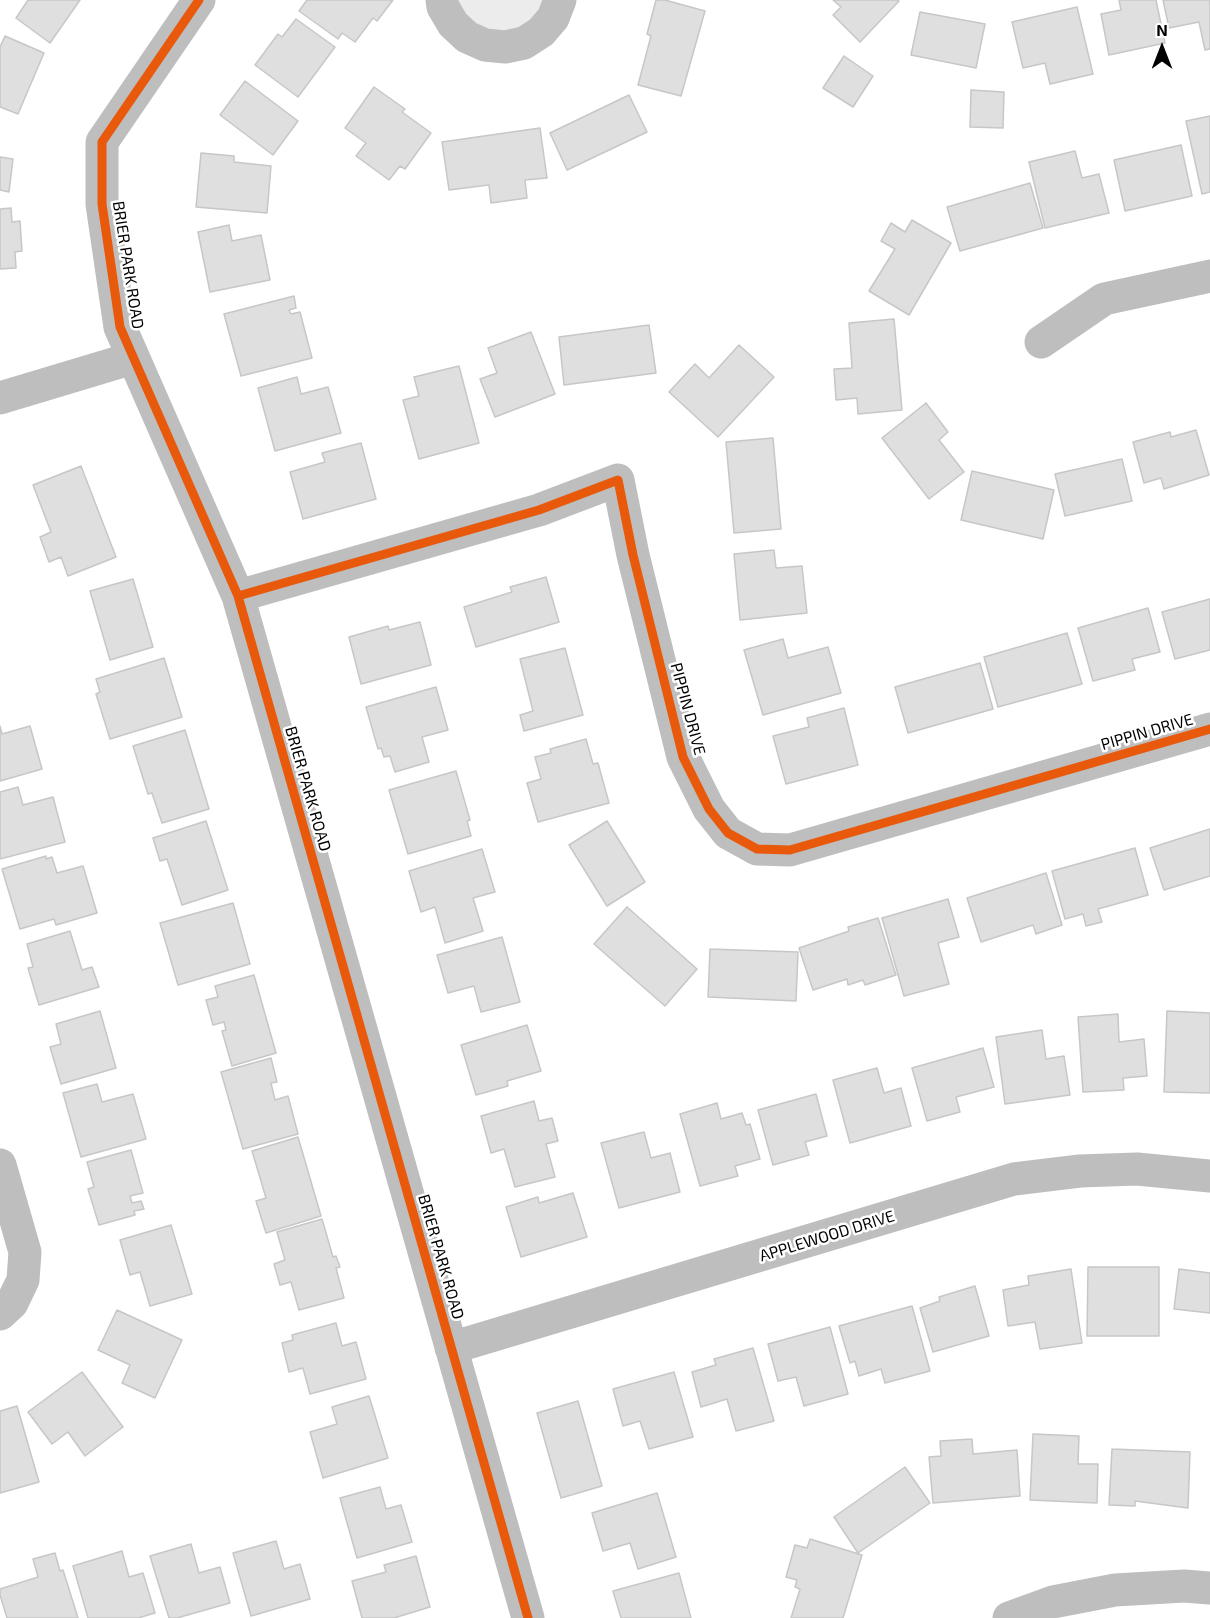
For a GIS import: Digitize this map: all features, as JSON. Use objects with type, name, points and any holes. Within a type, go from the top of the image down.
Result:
[{"type":"street","name":"BRIER PARK ROAD","points":[[200,0],[102,142],[102,204],[120,327],[238,596],[528,1618]]},
{"type":"street","points":[[442,0],[443,7],[453,24],[467,37],[485,45],[505,47],[524,43],[541,33],[553,18],[560,0]]},
{"type":"street","points":[[1041,342],[1104,299],[1210,276]]},
{"type":"street","points":[[0,398],[133,358]]},
{"type":"street","name":"PIPPIN DRIVE","points":[[238,596],[539,510],[618,480],[633,555],[683,757],[709,809],[728,833],[757,849],[789,850],[1210,729]]},
{"type":"street","points":[[0,1165],[25,1252],[22,1280],[12,1304],[0,1314]]},
{"type":"street","name":"APPLEWOOD DRIVE","points":[[451,1348],[1014,1179],[1080,1171],[1137,1169],[1210,1176]]},
{"type":"street","points":[[1009,1618],[1053,1602],[1115,1590],[1184,1586],[1210,1588]]},
{"type":"shaded area","points":[[457,0],[547,0],[541,12],[520,30],[493,33],[469,21]]},
{"type":"building","points":[[28,0],[80,0],[50,43],[16,18]]},
{"type":"building","points":[[307,0],[393,0],[377,21],[373,18],[355,42],[342,33],[338,39],[299,11]]},
{"type":"building","points":[[656,0],[665,0],[705,11],[681,96],[638,85],[651,36],[647,34]]},
{"type":"building","points":[[833,0],[899,1],[860,42],[833,15],[841,7]]},
{"type":"building","points":[[1119,0],[1156,0],[1165,43],[1109,55],[1101,14],[1121,10]]},
{"type":"building","points":[[1163,0],[1210,0],[1210,49],[1205,50],[1199,22],[1169,28]]},
{"type":"building","points":[[1077,7],[1093,74],[1050,84],[1045,63],[1023,68],[1012,22]]},
{"type":"building","points":[[920,12],[985,24],[976,68],[911,55]]},
{"type":"building","points":[[296,19],[335,47],[298,97],[255,65],[278,34],[282,37]]},
{"type":"building","points":[[5,36],[44,53],[18,114],[0,107],[0,47]]},
{"type":"building","points":[[844,56],[873,76],[853,107],[823,88]]},
{"type":"building","points":[[245,81],[298,121],[273,155],[220,115]]},
{"type":"building","points":[[374,87],[405,109],[402,112],[431,133],[405,169],[400,166],[389,180],[356,156],[366,143],[345,128]]},
{"type":"building","points":[[971,90],[1004,92],[1003,128],[970,127]]},
{"type":"building","points":[[629,95],[647,132],[567,170],[550,133]]},
{"type":"building","points":[[1210,116],[1210,192],[1202,194],[1186,121]]},
{"type":"building","points":[[540,128],[547,178],[525,180],[527,198],[491,203],[489,185],[449,190],[442,142]]},
{"type":"building","points":[[1181,145],[1192,196],[1125,211],[1114,160]]},
{"type":"building","points":[[1075,151],[1082,178],[1099,174],[1109,213],[1045,228],[1029,162]]},
{"type":"building","points":[[201,153],[234,156],[234,162],[271,166],[267,213],[196,207]]},
{"type":"building","points":[[0,157],[13,159],[9,192],[0,190]]},
{"type":"building","points":[[1030,183],[1043,228],[960,251],[947,207]]},
{"type":"building","points":[[11,208],[12,222],[20,221],[22,251],[15,252],[16,268],[0,269],[0,209]]},
{"type":"building","points":[[912,220],[951,243],[909,315],[869,291],[895,249],[881,241],[891,223],[905,232]]},
{"type":"building","points":[[229,225],[232,241],[261,235],[270,280],[210,292],[198,232]]},
{"type":"building","points":[[294,296],[296,308],[289,310],[291,314],[300,312],[312,358],[241,376],[224,314]]},
{"type":"building","points":[[894,319],[902,410],[858,414],[857,398],[836,400],[834,369],[852,368],[849,323]]},
{"type":"building","points":[[649,325],[656,373],[564,385],[559,337]]},
{"type":"building","points":[[531,332],[555,394],[495,417],[480,379],[497,373],[488,348]]},
{"type":"building","points":[[739,345],[774,377],[718,437],[669,392],[695,364],[709,378]]},
{"type":"building","points":[[459,366],[479,443],[419,459],[403,400],[419,396],[414,377]]},
{"type":"building","points":[[297,377],[301,394],[328,387],[341,433],[275,451],[258,388]]},
{"type":"building","points":[[926,403],[948,432],[939,440],[964,472],[929,499],[882,438]]},
{"type":"building","points":[[1196,430],[1209,475],[1164,489],[1161,478],[1144,483],[1133,442],[1170,432],[1171,437]]},
{"type":"building","points":[[773,438],[781,529],[734,533],[726,442]]},
{"type":"building","points":[[361,443],[376,499],[303,519],[290,472],[325,462],[322,453]]},
{"type":"building","points":[[1122,459],[1132,501],[1065,516],[1055,474]]},
{"type":"building","points":[[81,466],[116,557],[68,576],[61,557],[49,562],[40,537],[51,532],[33,485]]},
{"type":"building","points":[[972,471],[1054,490],[1043,539],[961,520]]},
{"type":"building","points":[[774,550],[776,568],[802,566],[807,613],[740,620],[734,554]]},
{"type":"building","points":[[546,577],[559,622],[476,647],[464,607],[512,592],[510,587]]},
{"type":"building","points":[[133,579],[153,647],[110,660],[90,591]]},
{"type":"building","points":[[1210,599],[1210,650],[1175,659],[1162,612]]},
{"type":"building","points":[[1148,608],[1160,652],[1132,659],[1135,670],[1093,681],[1078,628]]},
{"type":"building","points":[[420,622],[431,665],[361,684],[349,637],[388,626],[389,630]]},
{"type":"building","points":[[1067,633],[1082,684],[998,707],[984,657]]},
{"type":"building","points":[[783,639],[788,658],[828,647],[841,693],[763,715],[744,650]]},
{"type":"building","points":[[565,648],[583,715],[524,731],[520,715],[533,711],[520,659]]},
{"type":"building","points":[[164,658],[182,717],[110,739],[96,694],[100,692],[96,679]]},
{"type":"building","points":[[980,663],[993,709],[908,733],[895,687]]},
{"type":"building","points":[[436,687],[448,730],[422,737],[429,762],[395,772],[390,756],[384,757],[381,748],[378,749],[366,707]]},
{"type":"building","points":[[844,708],[858,765],[786,784],[773,736],[809,727],[807,718]]},
{"type":"building","points":[[0,726],[2,734],[30,726],[42,769],[0,781]]},
{"type":"building","points":[[185,730],[209,809],[162,823],[152,793],[148,794],[133,746]]},
{"type":"building","points":[[586,739],[593,764],[598,763],[609,803],[538,822],[527,783],[541,779],[535,757],[551,753],[550,749]]},
{"type":"building","points":[[456,771],[470,820],[467,821],[471,836],[408,854],[389,790]]},
{"type":"building","points":[[18,787],[23,805],[53,797],[65,842],[0,859],[0,792]]},
{"type":"building","points":[[206,821],[228,890],[182,905],[167,859],[160,861],[153,838]]},
{"type":"building","points":[[607,821],[645,882],[607,906],[569,845]]},
{"type":"building","points":[[1210,829],[1210,876],[1164,890],[1150,848]]},
{"type":"building","points":[[1135,848],[1148,895],[1098,909],[1102,922],[1086,926],[1083,914],[1065,919],[1052,871]]},
{"type":"building","points":[[482,849],[495,892],[473,898],[483,931],[445,943],[435,907],[421,912],[409,871]]},
{"type":"building","points":[[46,856],[46,859],[52,857],[57,873],[83,866],[97,913],[56,925],[54,919],[20,929],[2,869]]},
{"type":"building","points":[[1046,873],[1062,925],[1036,934],[1033,925],[981,942],[967,898]]},
{"type":"building","points":[[948,899],[959,937],[938,943],[949,984],[904,996],[882,918]]},
{"type":"building","points":[[233,903],[250,964],[178,985],[160,923]]},
{"type":"building","points":[[627,907],[697,969],[665,1006],[594,944]]},
{"type":"building","points":[[878,918],[896,975],[865,985],[863,980],[848,985],[847,979],[813,990],[799,948],[849,931],[848,927]]},
{"type":"building","points":[[70,931],[82,970],[92,967],[99,987],[39,1005],[28,968],[33,967],[27,944]]},
{"type":"building","points":[[502,937],[520,1002],[481,1012],[474,986],[448,993],[437,955]]},
{"type":"building","points":[[710,949],[798,952],[796,1001],[708,997]]},
{"type":"building","points":[[254,975],[276,1053],[232,1066],[222,1031],[226,1030],[224,1022],[213,1025],[206,1000],[218,997],[215,986]]},
{"type":"building","points":[[100,1011],[116,1068],[61,1084],[50,1047],[61,1044],[56,1024]]},
{"type":"building","points":[[1167,1011],[1210,1013],[1210,1093],[1164,1092]]},
{"type":"building","points":[[1118,1014],[1119,1042],[1144,1039],[1147,1076],[1123,1078],[1124,1090],[1083,1092],[1078,1017]]},
{"type":"building","points":[[527,1025],[541,1071],[507,1081],[508,1086],[476,1095],[461,1045]]},
{"type":"building","points":[[1042,1030],[1046,1059],[1064,1056],[1070,1095],[1005,1104],[996,1037]]},
{"type":"building","points":[[983,1048],[994,1087],[956,1097],[960,1112],[927,1121],[912,1068]]},
{"type":"building","points":[[271,1058],[277,1082],[271,1083],[275,1100],[288,1096],[298,1134],[243,1149],[221,1072]]},
{"type":"building","points":[[877,1068],[884,1093],[901,1088],[911,1126],[850,1143],[833,1080]]},
{"type":"building","points":[[97,1084],[102,1102],[133,1094],[146,1139],[81,1157],[63,1093]]},
{"type":"building","points":[[816,1094],[827,1136],[805,1142],[809,1155],[773,1165],[758,1110]]},
{"type":"building","points":[[534,1101],[539,1121],[552,1118],[558,1141],[546,1144],[555,1177],[515,1187],[504,1149],[491,1153],[481,1116]]},
{"type":"building","points":[[717,1103],[721,1119],[742,1113],[746,1125],[750,1124],[760,1159],[735,1166],[738,1176],[700,1186],[680,1114]]},
{"type":"building","points":[[644,1132],[651,1158],[670,1153],[680,1192],[619,1208],[601,1143]]},
{"type":"building","points":[[298,1137],[321,1216],[266,1233],[256,1201],[266,1198],[252,1151]]},
{"type":"building","points":[[131,1150],[143,1193],[130,1196],[132,1203],[141,1201],[144,1209],[134,1211],[135,1215],[99,1225],[88,1189],[94,1187],[87,1162]]},
{"type":"building","points":[[573,1193],[587,1237],[521,1257],[506,1207],[538,1197],[539,1203]]},
{"type":"building","points":[[322,1219],[333,1257],[336,1256],[340,1267],[336,1268],[344,1298],[299,1310],[291,1282],[280,1285],[274,1264],[285,1260],[277,1232]]},
{"type":"building","points":[[171,1225],[192,1294],[150,1306],[140,1272],[130,1275],[120,1240]]},
{"type":"building","points":[[1088,1267],[1159,1267],[1159,1336],[1087,1336]]},
{"type":"building","points":[[1071,1269],[1082,1343],[1040,1349],[1035,1322],[1008,1326],[1003,1290],[1029,1285],[1028,1276]]},
{"type":"building","points":[[1179,1269],[1210,1273],[1210,1313],[1174,1309]]},
{"type":"building","points":[[975,1286],[989,1336],[933,1352],[920,1308],[940,1301],[939,1297]]},
{"type":"building","points":[[912,1306],[930,1371],[885,1383],[881,1369],[859,1376],[855,1361],[850,1363],[839,1326]]},
{"type":"building","points":[[117,1310],[182,1340],[155,1398],[122,1383],[130,1365],[98,1350]]},
{"type":"building","points":[[336,1323],[342,1346],[356,1342],[366,1379],[310,1394],[303,1368],[289,1372],[282,1343],[293,1340],[292,1335]]},
{"type":"building","points":[[830,1327],[848,1394],[804,1406],[796,1377],[778,1381],[768,1344]]},
{"type":"building","points":[[753,1348],[774,1421],[736,1431],[727,1399],[701,1407],[692,1372],[716,1365],[714,1359]]},
{"type":"building","points":[[82,1372],[123,1427],[85,1456],[68,1432],[52,1444],[28,1412]]},
{"type":"building","points":[[674,1372],[693,1437],[649,1449],[640,1421],[623,1426],[613,1389]]},
{"type":"building","points":[[369,1396],[388,1458],[323,1478],[310,1432],[337,1424],[332,1407]]},
{"type":"building","points":[[578,1401],[602,1486],[561,1498],[537,1413]]},
{"type":"building","points":[[17,1406],[39,1482],[0,1493],[0,1411]]},
{"type":"building","points":[[1033,1434],[1079,1436],[1078,1464],[1098,1464],[1097,1503],[1030,1500]]},
{"type":"building","points":[[972,1439],[973,1454],[1017,1450],[1020,1496],[933,1503],[929,1457],[941,1456],[940,1441]]},
{"type":"building","points":[[1112,1449],[1190,1452],[1188,1508],[1135,1501],[1135,1506],[1109,1505]]},
{"type":"building","points":[[905,1467],[930,1503],[858,1553],[834,1517]]},
{"type":"building","points":[[380,1487],[386,1509],[401,1505],[412,1542],[357,1558],[340,1498]]},
{"type":"building","points":[[657,1493],[676,1557],[638,1569],[630,1543],[603,1551],[592,1513]]},
{"type":"building","points":[[810,1539],[862,1555],[843,1618],[791,1618],[800,1589],[795,1587],[797,1580],[786,1577],[795,1545],[807,1548]]},
{"type":"building","points":[[276,1541],[284,1569],[300,1564],[310,1599],[251,1616],[233,1553]]},
{"type":"building","points":[[191,1544],[199,1573],[220,1567],[230,1603],[177,1618],[169,1618],[150,1556]]},
{"type":"building","points":[[122,1551],[129,1577],[143,1573],[155,1613],[138,1618],[88,1618],[73,1566]]},
{"type":"building","points":[[55,1553],[60,1571],[63,1570],[78,1618],[7,1618],[0,1589],[38,1577],[33,1559]]},
{"type":"building","points":[[416,1556],[430,1607],[394,1618],[362,1618],[352,1581],[386,1572],[384,1565]]},
{"type":"building","points":[[679,1573],[691,1618],[621,1618],[613,1591]]},
{"type":"cycle path","points":[[199,0],[102,142],[102,204],[120,327],[238,596],[528,1618]]},
{"type":"cycle path","points":[[238,596],[539,510],[618,480],[633,555],[683,757],[709,809],[728,833],[757,849],[790,850],[1210,729]]}]
